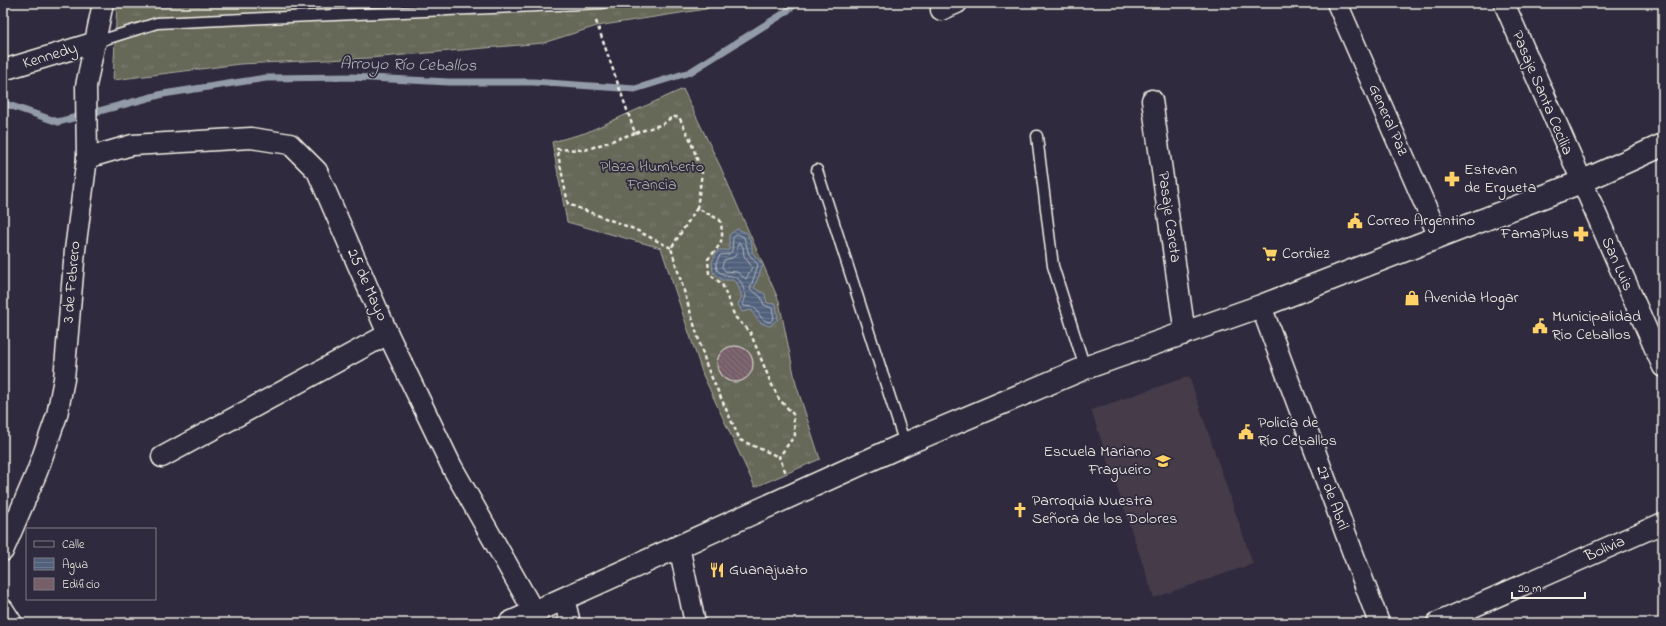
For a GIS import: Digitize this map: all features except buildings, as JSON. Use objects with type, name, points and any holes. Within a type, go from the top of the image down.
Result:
[{"type":"main road","points":[[510,623],[905,444],[1085,368],[1186,334],[1440,238],[1581,182],[1663,145]]},
{"type":"street","name":"3 de Febrero","points":[[3,551],[37,472],[57,415],[64,378],[75,250],[86,150],[86,86],[103,3]]},
{"type":"street","name":"General Paz","points":[[1337,3],[1440,238]]},
{"type":"street","name":"Pasaje Santa Cecilia","points":[[1504,3],[1581,182]]},
{"type":"street","name":"Kennedy","points":[[3,70],[96,42]]},
{"type":"street","name":"Pasaje Careta","points":[[1152,100],[1186,334]]},
{"type":"street","name":"25 de Mayo","points":[[86,150],[132,145],[251,138],[290,144],[317,171],[388,334],[452,467],[534,612]]},
{"type":"street","name":"San Luis","points":[[1581,182],[1663,367]]},
{"type":"street","name":"27 de Abril","points":[[1261,306],[1379,623]]},
{"type":"street","points":[[162,457],[388,334]]},
{"type":"street","name":"Bolivia","points":[[1437,623],[1663,523]]},
{"type":"street","points":[[679,546],[695,623]]},
{"type":"street","points":[[564,598],[570,623]]},
{"type":"street","points":[[3,609],[12,623]]},
{"type":"lane","points":[[96,42],[157,23],[596,3]]},
{"type":"lane","points":[[1037,136],[1053,266],[1085,368]]},
{"type":"lane","points":[[817,170],[905,444]]},
{"type":"path","points":[[597,26],[636,133]]},
{"type":"path","points":[[670,248],[697,208],[702,173],[690,139],[679,117],[672,117],[663,124],[585,150],[557,149],[568,204],[634,229],[670,248],[707,368],[740,440],[778,457],[793,495]]},
{"type":"path","points":[[697,208],[720,220],[722,230],[722,242],[708,259],[709,274],[722,284],[735,317],[750,332],[756,349],[779,399],[793,414],[796,435],[778,457]]},
{"type":"shaded area","name":"Escuela Mariano Fragueiro","points":[[1189,376],[1253,564],[1154,598],[1091,410]]},
{"type":"green space","points":[[117,3],[717,3],[706,9],[597,26],[543,43],[369,58],[240,64],[113,80]]},
{"type":"green space","name":"Plaza Humberto Francia","points":[[683,89],[721,168],[779,301],[796,384],[820,459],[755,487],[703,375],[661,248],[567,222],[552,142],[585,133]]},
{"type":"water","points":[[737,229],[747,233],[752,245],[752,252],[763,265],[754,288],[765,294],[767,303],[776,304],[778,319],[770,326],[759,321],[752,310],[742,312],[738,304],[742,297],[737,283],[732,280],[722,280],[713,272],[712,262],[718,250],[729,250],[729,235]]},
{"type":"waterway","name":"Arroyo Río Ceballos","points":[[3,103],[58,122],[163,94],[266,78],[351,77],[449,82],[533,82],[635,89],[690,72],[783,14],[797,3]]},
{"type":"place","name":"Estevan de Ergueta","points":[[1452,179]]},
{"type":"place","name":"Correo Argentino","points":[[1355,221]]},
{"type":"place","name":"FamaPlus","points":[[1581,234]]},
{"type":"place","name":"Cordiez","points":[[1270,254]]},
{"type":"place","name":"Avenida Hogar","points":[[1412,298]]},
{"type":"place","name":"Municipalidad Rio Ceballos","points":[[1540,326]]},
{"type":"place","name":"Policía de Río Ceballos","points":[[1246,432]]},
{"type":"place","name":"Escuela Mariano Fragueiro","points":[[1163,461]]},
{"type":"place","name":"Parroquia Nuestra Señora de los Dolores","points":[[1020,510]]},
{"type":"place","name":"Guanajuato","points":[[717,570]]}]
